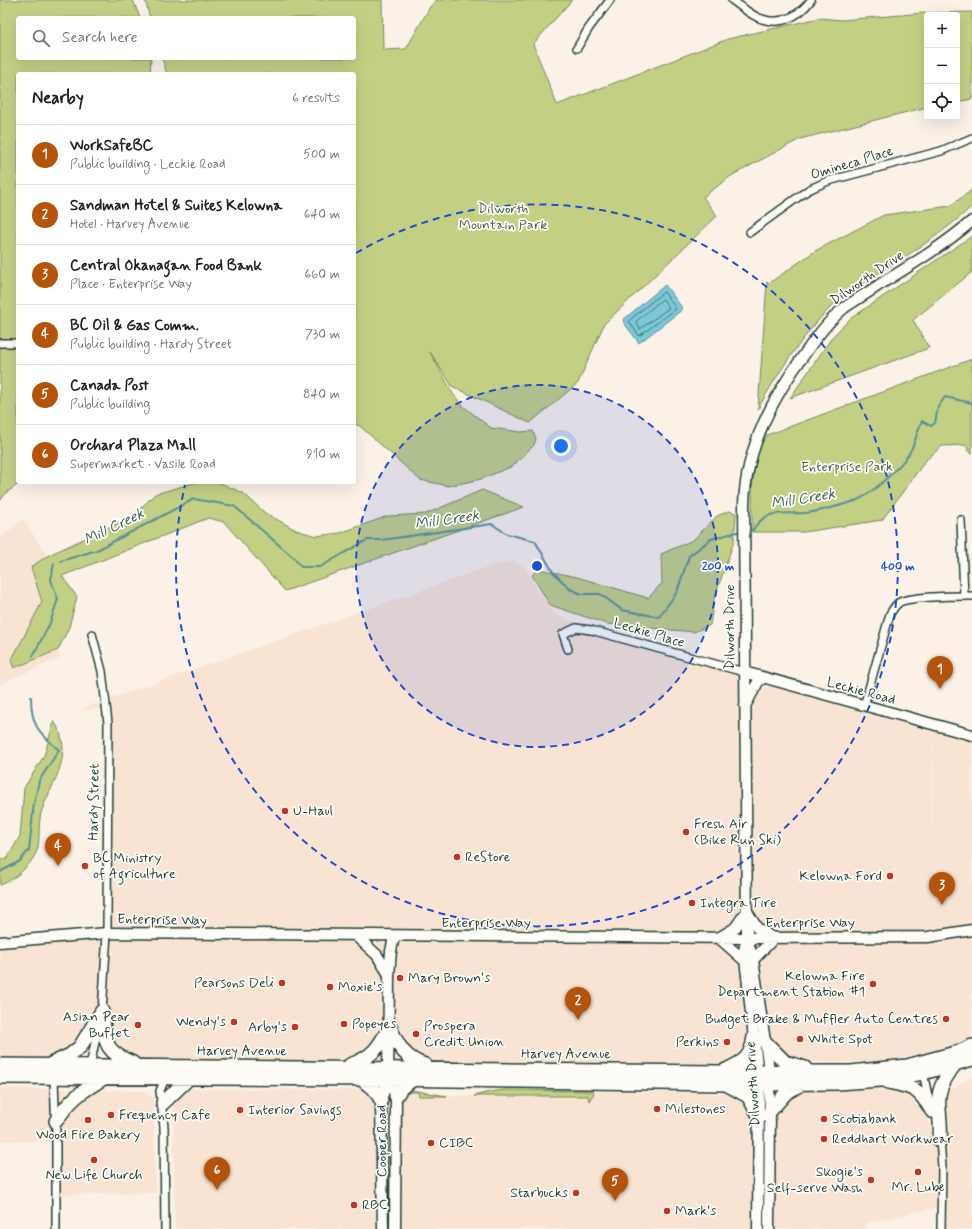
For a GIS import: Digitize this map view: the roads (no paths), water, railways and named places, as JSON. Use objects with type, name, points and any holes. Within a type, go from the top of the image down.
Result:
[{"type":"highway","points":[[47,1065],[70,1055],[80,1047],[102,1011]]},
{"type":"highway","points":[[102,1011],[108,1048],[117,1057],[140,1066]]},
{"type":"highway","points":[[344,1067],[361,1061],[374,1053],[390,1027]]},
{"type":"highway","points":[[390,1027],[402,1053],[415,1062],[441,1068]]},
{"type":"highway","points":[[802,1083],[786,1093],[765,1114],[748,1096],[723,1078],[746,1058],[759,1040],[785,1062],[818,1072]]},
{"type":"highway","name":"Harvey Avenue","points":[[191,1072],[344,1067],[389,1073],[412,1080],[604,1082],[764,1078],[818,1072],[882,1069],[907,1066],[939,1058],[972,1046]]},
{"type":"highway","points":[[923,1073],[927,1071],[932,1063],[939,1058]]},
{"type":"highway","name":"Harvey Avenue","points":[[764,1078],[802,1083],[880,1080],[923,1073],[972,1059]]},
{"type":"highway","points":[[940,1141],[941,1124],[937,1098],[943,1081],[955,1064]]},
{"type":"highway","name":"Harvey Avenue","points":[[0,1065],[140,1066],[191,1072],[361,1079],[389,1073],[441,1068],[618,1070],[723,1078]]},
{"type":"highway","points":[[60,1078],[82,1073],[90,1066]]},
{"type":"highway","points":[[604,1082],[618,1070]]},
{"type":"highway","points":[[0,1077],[165,1078],[174,1071],[191,1072]]},
{"type":"highway","points":[[163,1103],[191,1072]]},
{"type":"highway","points":[[56,1122],[66,1105],[76,1095],[104,1078]]},
{"type":"highway","points":[[361,1079],[375,1090],[381,1100]]},
{"type":"highway","points":[[396,1096],[401,1088],[412,1080]]},
{"type":"highway","points":[[880,1080],[907,1086],[920,1093],[932,1111]]},
{"type":"main road","name":"Dilworth Drive","points":[[769,1229],[764,1078],[749,960],[744,950],[747,938],[747,911],[744,672],[744,496],[748,473],[755,442],[783,383],[826,324],[844,308],[949,241],[972,222]]},
{"type":"main road","name":"Leckie Road","points":[[744,672],[972,735]]},
{"type":"main road","points":[[745,707],[758,682],[763,678]]},
{"type":"main road","points":[[747,911],[757,928],[764,934],[774,938],[749,960],[720,938],[735,928],[747,911]]},
{"type":"main road","name":"Enterprise Way","points":[[0,942],[107,933],[394,937],[774,938],[928,937],[972,930]]},
{"type":"main road","points":[[356,936],[377,955],[389,975]]},
{"type":"main road","name":"Cooper Road","points":[[383,1229],[381,1100],[389,1073],[389,975],[394,937]]},
{"type":"main road","name":"Cooper Road","points":[[389,1073],[396,1096],[395,1229]]},
{"type":"main road","name":"Dilworth Drive","points":[[758,1229],[765,1114]]},
{"type":"street","points":[[577,48],[589,28],[610,0]]},
{"type":"street","points":[[732,0],[762,19],[782,21],[798,15],[811,0]]},
{"type":"street","name":"Omineca Place","points":[[750,232],[808,190],[828,181],[941,151],[972,138]]},
{"type":"street","points":[[0,342],[16,343]]},
{"type":"street","points":[[961,520],[964,596]]},
{"type":"street","points":[[864,706],[890,614],[894,607],[901,601],[912,599],[972,596]]},
{"type":"street","name":"Leckie Place","points":[[568,649],[563,634],[576,628],[591,630],[744,672]]},
{"type":"street","name":"Hardy Street","points":[[90,1066],[102,1011],[107,933],[108,722],[102,671],[92,634]]},
{"type":"street","points":[[923,1073],[940,1141],[942,1167],[941,1229]]},
{"type":"street","points":[[56,1229],[56,1122],[60,1078]]},
{"type":"street","points":[[164,1229],[163,1103],[160,1091],[165,1078]]},
{"type":"water","points":[[665,285],[683,309],[639,343],[623,320]]},
{"type":"waterway","name":"Mill Creek","points":[[747,530],[753,530],[758,523],[770,515],[816,511],[855,501],[861,498],[884,481],[904,461],[912,448],[922,421],[931,426],[935,423],[938,407],[945,397],[972,403]]},
{"type":"waterway","name":"Mill Creek","points":[[61,561],[97,550],[194,499],[234,506],[294,558],[301,567],[320,567],[367,540],[382,540],[492,524],[507,534],[535,541],[553,572],[570,589],[582,594],[600,594],[622,610],[659,617],[677,592],[689,556],[711,539],[741,531]]},
{"type":"waterway","name":"Mill Creek","points":[[33,656],[50,623],[58,599],[51,580],[54,563]]},
{"type":"waterway","name":"Mill Creek","points":[[0,872],[20,861],[29,850],[34,803],[39,781],[59,750],[41,733],[37,727],[32,715],[31,697]]},
{"type":"place","name":"WorkSafeBC","points":[[940,689]]},
{"type":"place","name":"U-Haul","points":[[285,811]]},
{"type":"place","name":"Fresh Air (Bike Run Ski)","points":[[686,832]]},
{"type":"place","name":"ReStore","points":[[457,857]]},
{"type":"place","name":"BC Oil & Gas Comm.","points":[[58,866]]},
{"type":"place","name":"BC Ministry of Agriculture","points":[[85,866]]},
{"type":"place","name":"Kelowna Ford","points":[[890,876]]},
{"type":"place","name":"Integra Tire","points":[[692,903]]},
{"type":"place","name":"Central Okanagan Food Bank","points":[[942,905]]},
{"type":"place","name":"Mary Brown's","points":[[400,978]]},
{"type":"place","name":"Pearsons Deli","points":[[282,983]]},
{"type":"place","name":"Kelowna Fire Department Station #1","points":[[873,984]]},
{"type":"place","name":"Moxie's","points":[[330,987]]},
{"type":"place","name":"Budget Brake & Muffler Auto Centres","points":[[946,1019]]},
{"type":"place","name":"Sandman Hotel & Suites Kelowna","points":[[578,1020]]},
{"type":"place","name":"Wendy's","points":[[234,1022]]},
{"type":"place","name":"Popeyes","points":[[344,1024]]},
{"type":"place","name":"Asian Pear Buffet","points":[[138,1025]]},
{"type":"place","name":"Arby's","points":[[295,1027]]},
{"type":"place","name":"Prospera Credit Union","points":[[416,1034]]},
{"type":"place","name":"White Spot","points":[[800,1039]]},
{"type":"place","name":"Perkins","points":[[727,1042]]},
{"type":"place","name":"Milestones","points":[[657,1109]]},
{"type":"place","name":"Interior Savings","points":[[240,1110]]},
{"type":"place","name":"Frequency Cafe","points":[[111,1115]]},
{"type":"place","name":"Scotiabank","points":[[824,1119]]},
{"type":"place","name":"Wood Fire Bakery","points":[[88,1120]]},
{"type":"place","name":"Reddhart Workwear","points":[[824,1139]]},
{"type":"place","name":"CIBC","points":[[431,1143]]},
{"type":"place","name":"New Life Church","points":[[94,1160]]},
{"type":"place","name":"Mr. Lube","points":[[918,1172]]},
{"type":"place","name":"Skogie's Self-serve Wash","points":[[871,1180]]},
{"type":"place","name":"Orchard Plaza Mall","points":[[217,1190]]},
{"type":"place","name":"Starbucks","points":[[576,1193]]},
{"type":"place","name":"Canada Post","points":[[615,1201]]},
{"type":"place","name":"RBC","points":[[354,1205]]},
{"type":"place","name":"Mark's","points":[[667,1211]]},
{"type":"park label","name":"Dilworth Mountain Park","points":[[503,218]]},
{"type":"park label","name":"Enterprise Park","points":[[847,467]]}]
